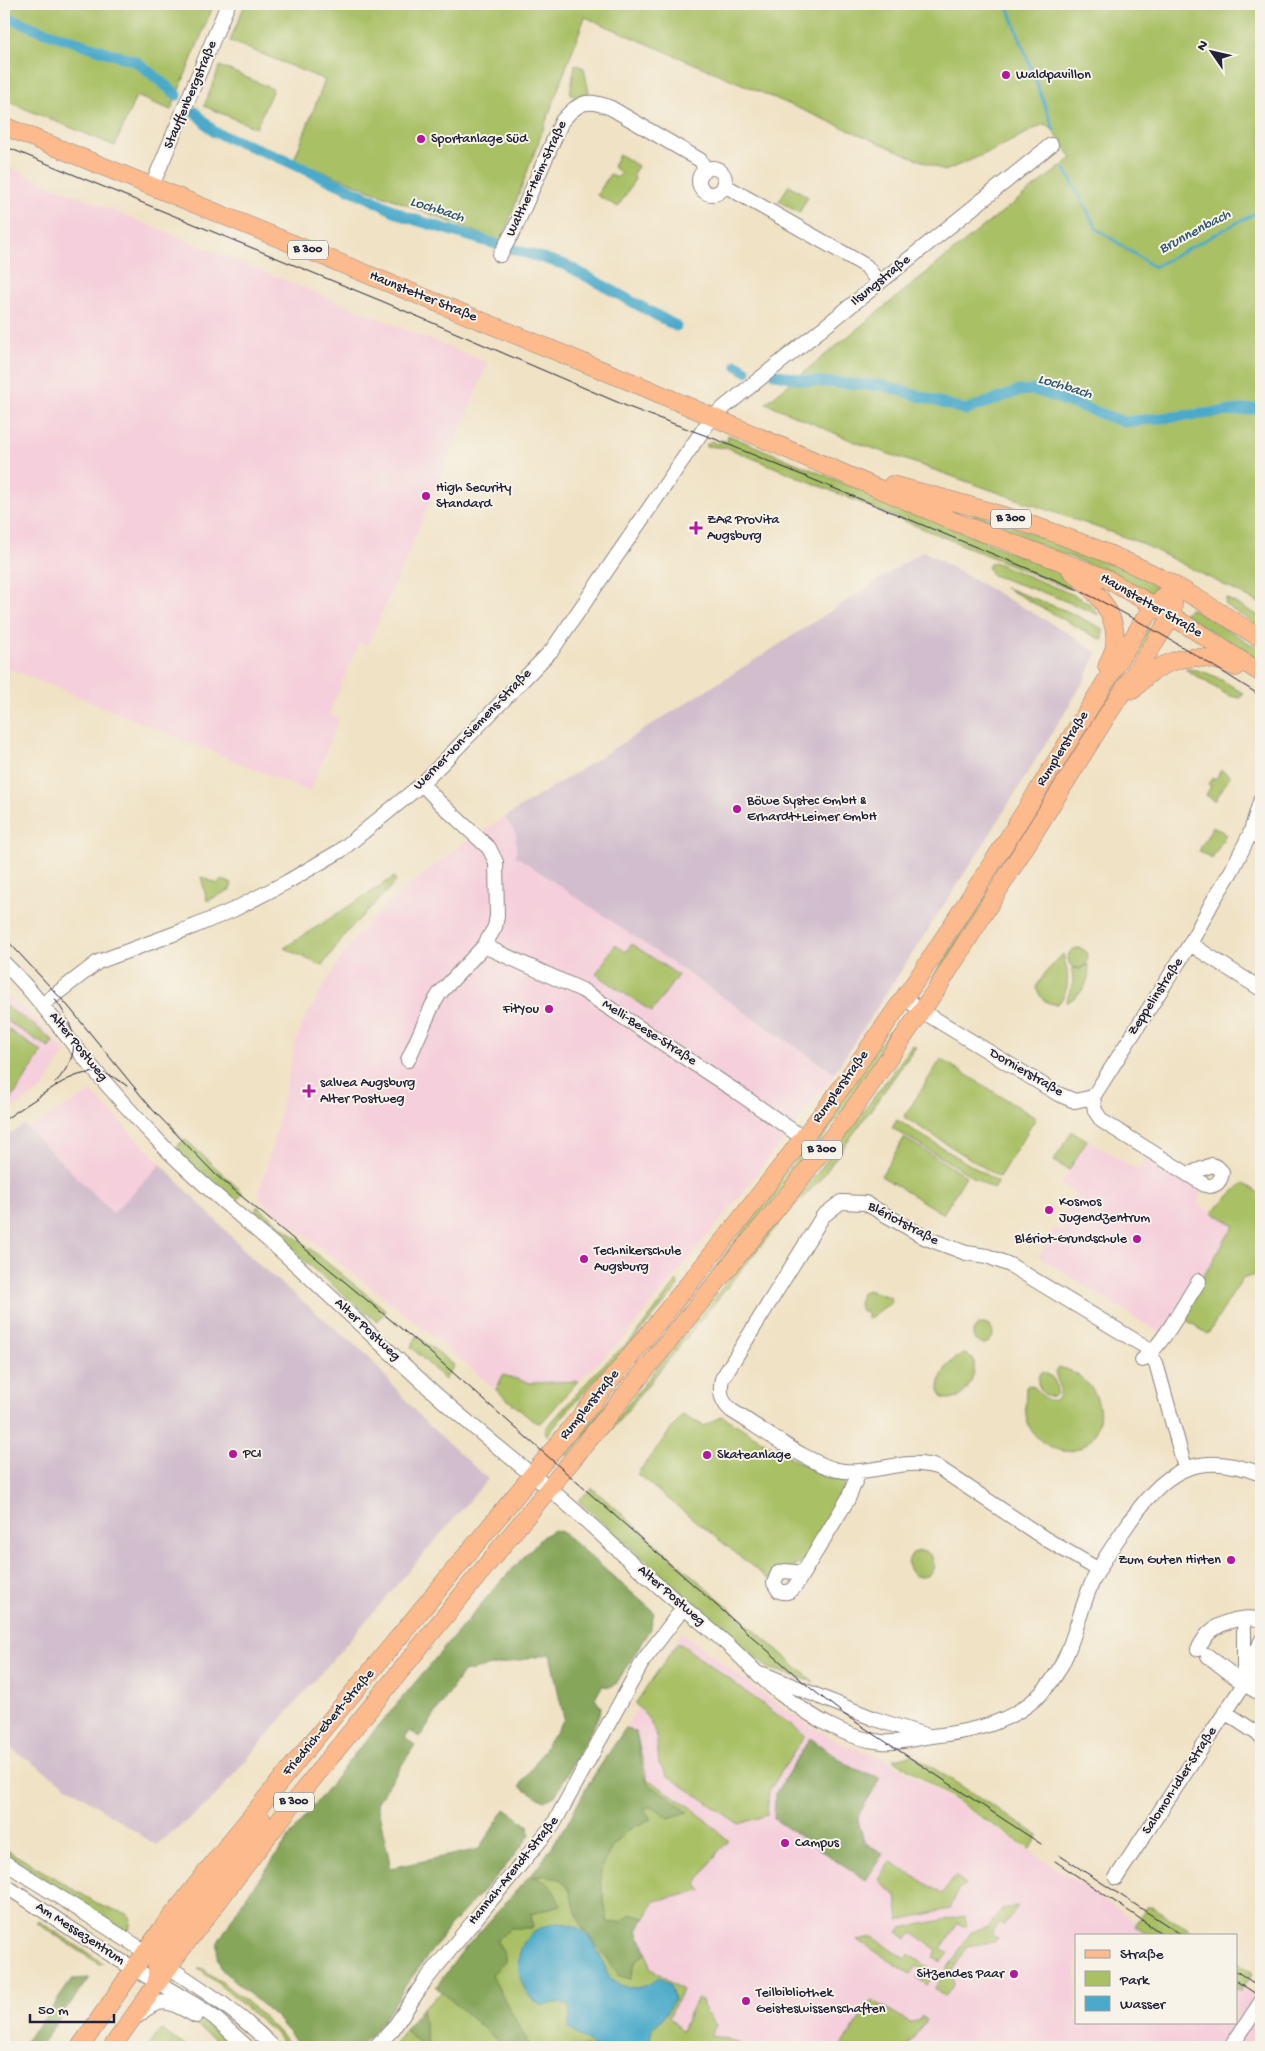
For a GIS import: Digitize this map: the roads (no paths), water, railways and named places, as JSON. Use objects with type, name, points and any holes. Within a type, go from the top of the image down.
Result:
[{"type":"main road","name":"Haunstetter Straße","points":[[4,126],[642,386],[958,523],[1105,578],[1172,616],[1261,673]]},
{"type":"main road","name":"Haunstetter Straße","points":[[840,472],[982,508],[1099,550],[1175,586],[1261,639]]},
{"type":"main road","name":"Rumplerstraße","points":[[1059,560],[1092,588],[1103,601],[1115,633],[1114,648],[1096,696]]},
{"type":"main road","name":"Rumplerstraße","points":[[532,1476],[664,1315],[834,1098],[905,998],[1155,606],[1175,586]]},
{"type":"main road","name":"Rumplerstraße","points":[[549,1489],[794,1187],[852,1111],[922,1011],[1106,717],[1172,616],[1175,586]]},
{"type":"main road","name":"Rumplerstraße","points":[[1106,717],[1151,672],[1173,661],[1198,657],[1220,659],[1261,679]]},
{"type":"main road","name":"Friedrich-Ebert-Straße","points":[[112,2047],[157,1982],[157,1959],[250,1837],[292,1769],[532,1476]]},
{"type":"main road","name":"Friedrich-Ebert-Straße","points":[[80,2047],[134,1968],[157,1959],[293,1803],[549,1489]]},
{"type":"street","name":"Stauffenbergstraße","points":[[152,186],[228,4]]},
{"type":"street","name":"Walther-Heim-Straße","points":[[503,251],[562,121],[572,108],[584,102],[599,103],[611,108],[700,160],[706,170],[714,169],[722,173],[724,185],[866,266],[879,282]]},
{"type":"street","name":"Ilsungstraße","points":[[712,417],[1050,146]]},
{"type":"street","points":[[706,170],[699,179],[703,191],[716,194],[724,185]]},
{"type":"street","name":"Werner-von-Siemens-Straße","points":[[43,1004],[98,962],[233,910],[287,882],[340,850],[422,784],[552,650],[712,417]]},
{"type":"street","points":[[408,1060],[432,1006],[440,993],[484,946],[495,927],[497,916],[496,862],[489,848],[422,784]]},
{"type":"street","points":[[1190,944],[1241,854],[1261,799]]},
{"type":"street","name":"Zeppelinstraße","points":[[1093,1097],[1190,944],[1261,989]]},
{"type":"street","name":"Melli-Beese-Straße","points":[[484,946],[582,990],[803,1138]]},
{"type":"street","name":"Alter Postweg","points":[[4,963],[43,1004],[102,1079],[180,1163],[289,1259],[437,1396],[549,1489],[756,1670],[774,1688],[805,1711],[831,1726],[856,1737],[888,1743],[928,1736]]},
{"type":"street","name":"Dornierstraße","points":[[905,998],[922,1011],[1058,1094],[1075,1101],[1093,1097]]},
{"type":"street","points":[[1093,1097],[1095,1111],[1102,1121],[1189,1174]]},
{"type":"street","name":"Blériotstraße","points":[[1099,1570],[1036,1532],[939,1468],[921,1463],[907,1463],[859,1472],[841,1471],[814,1462],[732,1411],[724,1402],[720,1390],[722,1379],[822,1216],[841,1202],[865,1203],[926,1238],[966,1254],[987,1256],[1010,1265],[1144,1346],[1146,1358],[1156,1363],[1185,1468]]},
{"type":"street","points":[[1146,1358],[1199,1281]]},
{"type":"street","points":[[928,1736],[949,1735],[983,1728],[1012,1716],[1038,1696],[1057,1674],[1065,1660],[1089,1591],[1099,1570],[1143,1503],[1165,1481],[1185,1468],[1204,1464],[1231,1464],[1261,1474]]},
{"type":"street","points":[[804,1573],[848,1499],[859,1472]]},
{"type":"street","name":"Hannah-Arendt-Straße","points":[[375,2047],[393,2029],[424,1982],[553,1825],[643,1661],[684,1607]]},
{"type":"street","points":[[1261,1620],[1244,1618],[1223,1624],[1210,1632],[1203,1653],[1244,1684],[1261,1694]]},
{"type":"street","points":[[1244,1629],[1244,1684]]},
{"type":"street","name":"Salomon-Idler-Straße","points":[[1116,1878],[1244,1684],[1261,1641]]},
{"type":"street","name":"Alter Postweg","points":[[756,1670],[875,1719],[928,1736]]},
{"type":"street","points":[[1244,1684],[1261,1676]]},
{"type":"street","points":[[1225,1712],[1261,1736]]},
{"type":"street","name":"Am Messezentrum","points":[[4,1862],[226,2004],[246,2020],[273,2047]]},
{"type":"street","name":"Am Messezentrum","points":[[4,1885],[108,1954],[215,2018],[244,2044]]},
{"type":"street","points":[[1231,2047],[1261,2002]]},
{"type":"street","points":[[125,2028],[155,2003],[173,2003],[244,2044]]},
{"type":"water","points":[[560,1923],[580,1929],[587,1935],[593,1942],[610,1978],[621,1985],[634,1988],[640,1987],[647,1985],[658,1977],[671,1985],[674,2000],[663,2018],[652,2028],[650,2039],[654,2047],[595,2047],[569,2029],[570,2008],[568,2004],[554,2003],[543,2006],[534,2001],[528,1994],[523,1984],[518,1964],[523,1944],[536,1930]]},
{"type":"waterway","name":"Brunnenbach","points":[[1007,4],[1054,130]]},
{"type":"waterway","name":"Lochbach","points":[[4,16],[42,31],[137,62],[177,95]]},
{"type":"waterway","name":"Lochbach","points":[[195,112],[214,132],[280,158],[406,217],[566,265],[676,326]]},
{"type":"waterway","name":"Brunnenbach","points":[[1065,169],[1097,229],[1154,267],[1261,210]]},
{"type":"waterway","name":"Lochbach","points":[[737,365],[746,371]]},
{"type":"waterway","name":"Lochbach","points":[[775,374],[807,381],[885,386],[966,410],[1019,391],[1035,390],[1124,422],[1261,408]]},
{"type":"tram line","points":[[4,146],[384,302],[631,408],[715,439],[1070,586],[1144,624],[1261,696]]},
{"type":"tram line","points":[[4,937],[68,1006],[152,1109],[216,1175],[433,1355],[809,1687],[845,1715],[1041,1844]]},
{"type":"tram line","points":[[55,999],[68,1021],[74,1041],[70,1062],[55,1083]]},
{"type":"tram line","points":[[4,1120],[64,1081],[84,1074],[105,1074],[116,1078],[127,1086]]},
{"type":"tram line","points":[[1059,1855],[1180,1934]]},
{"type":"tram line","points":[[1055,1861],[1163,1934]]},
{"type":"tram line","points":[[1238,1972],[1261,1988]]},
{"type":"tram line","points":[[1238,1982],[1261,1997]]},
{"type":"place","name":"Waldpavillon","points":[[1006,75]]},
{"type":"place","name":"Sportanlage Süd","points":[[421,139]]},
{"type":"place","name":"High Security Standard","points":[[426,496]]},
{"type":"place","name":"ZAR ProVita Augsburg","points":[[696,528]]},
{"type":"place","name":"Böwe Systec GmbH & Erhardt+Leimer GmbH","points":[[737,809]]},
{"type":"place","name":"FitYou","points":[[549,1009]]},
{"type":"place","name":"salvea Augsburg Alter Postweg","points":[[309,1091]]},
{"type":"place","name":"Kosmos Jugendzentrum","points":[[1049,1210]]},
{"type":"place","name":"Blériot-Grundschule","points":[[1137,1239]]},
{"type":"place","name":"Technikerschule Augsburg","points":[[584,1259]]},
{"type":"place","name":"PCI","points":[[233,1454]]},
{"type":"place","name":"Skateanlage","points":[[707,1455]]},
{"type":"place","name":"Zum Guten Hirten","points":[[1231,1560]]},
{"type":"place","name":"Campus","points":[[785,1843]]},
{"type":"place","name":"Sitzendes Paar","points":[[1014,1974]]},
{"type":"place","name":"Teilbibliothek Geisteswissenschaften","points":[[746,2001]]}]
